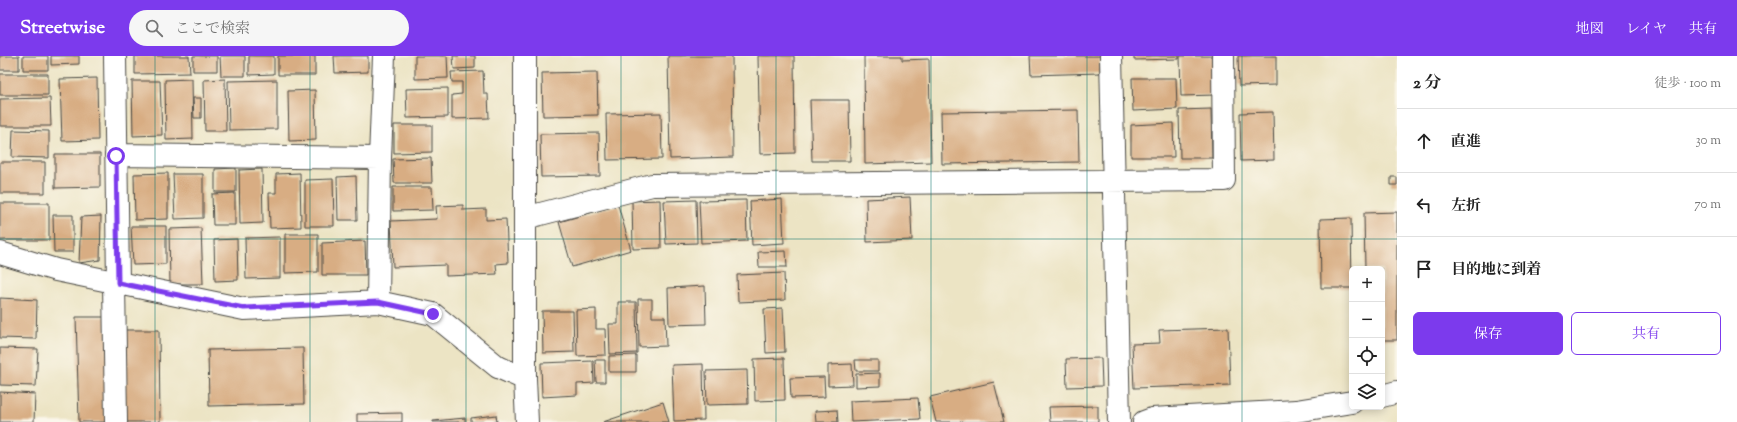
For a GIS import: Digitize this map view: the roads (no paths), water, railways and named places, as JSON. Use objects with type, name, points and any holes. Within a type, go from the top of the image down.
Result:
[{"type":"street","points":[[115,56],[116,422]]},
{"type":"street","points":[[378,302],[380,158],[384,56]]},
{"type":"street","points":[[525,56],[525,379],[527,422]]},
{"type":"street","points":[[1111,56],[1119,422]]},
{"type":"street","points":[[525,218],[652,185],[1224,180],[1223,56]]},
{"type":"street","points":[[116,156],[380,158]]},
{"type":"street","points":[[0,253],[56,270],[244,308],[378,302],[433,314],[498,367],[525,379]]},
{"type":"street","points":[[1385,395],[1397,392]]},
{"type":"street","points":[[1144,422],[1152,419],[1296,411],[1349,402]]}]
